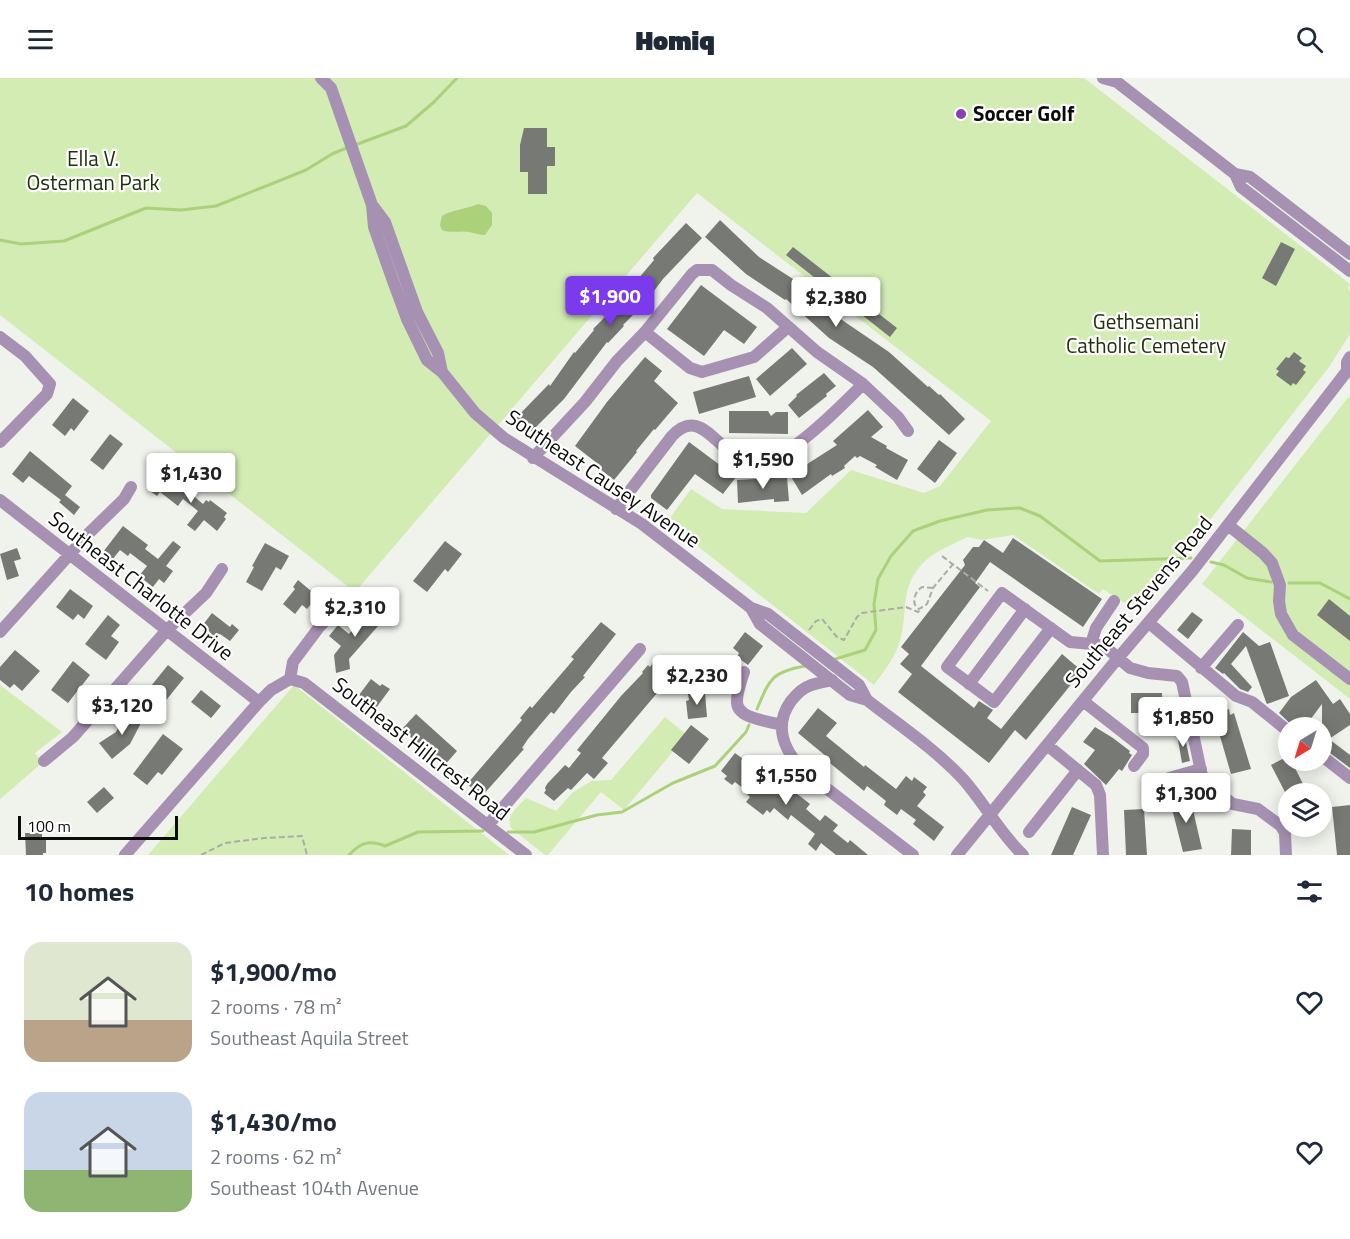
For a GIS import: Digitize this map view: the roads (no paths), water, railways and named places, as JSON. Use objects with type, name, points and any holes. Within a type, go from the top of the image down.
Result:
[{"type":"street","name":"Southeast Causey Avenue","points":[[321,78],[331,83],[372,205],[374,227],[407,319],[427,360],[442,372],[475,413],[504,438],[664,541],[751,609],[760,624],[850,695],[867,700],[950,766],[978,798],[999,829],[1023,855]]},
{"type":"street","points":[[1103,78],[1116,80],[1236,174],[1250,177],[1350,255]]},
{"type":"street","points":[[1236,174],[1241,187],[1350,271]]},
{"type":"street","points":[[533,458],[585,402],[692,274],[697,270],[705,269],[717,273],[731,285],[767,308],[817,352],[863,384],[898,417],[908,431]]},
{"type":"street","points":[[645,332],[690,368],[702,372],[754,357],[788,327]]},
{"type":"street","points":[[0,337],[25,356],[50,384],[47,394],[0,442]]},
{"type":"street","name":"Southeast Stevens Road","points":[[957,855],[1228,525],[1348,370],[1347,362],[1350,357]]},
{"type":"street","points":[[616,509],[678,429],[689,425],[701,428],[739,456],[777,455],[807,436],[863,384]]},
{"type":"street","points":[[0,632],[88,534],[124,499],[132,487]]},
{"type":"street","name":"Southeast Charlotte Drive","points":[[0,500],[259,702]]},
{"type":"street","points":[[1228,525],[1272,563],[1280,585],[1281,614],[1293,635],[1350,679]]},
{"type":"street","points":[[44,761],[73,737],[166,631],[206,593],[222,569]]},
{"type":"street","points":[[1051,628],[994,702],[946,667],[1002,593],[1025,609],[1051,628],[1070,642],[1103,645],[1130,668],[1148,673],[1177,676],[1182,682],[1202,776],[1209,786],[1233,804],[1258,809],[1281,826],[1285,833],[1286,855]]},
{"type":"street","points":[[1091,644],[1096,628],[1114,601]]},
{"type":"street","points":[[125,855],[259,702],[271,690],[290,679],[292,662],[320,627],[342,605]]},
{"type":"street","name":"Southeast Causey Avenue","points":[[751,609],[768,614],[843,672],[859,685],[867,700]]},
{"type":"street","points":[[969,684],[1025,609]]},
{"type":"street","points":[[1149,623],[1236,696],[1252,702],[1278,723]]},
{"type":"street","points":[[1201,668],[1238,625]]},
{"type":"street","points":[[488,825],[640,649]]},
{"type":"street","points":[[744,672],[736,703],[739,710],[745,715],[782,725]]},
{"type":"street","points":[[828,677],[807,686],[788,706],[782,725],[784,744],[792,759],[804,771],[913,855]]},
{"type":"street","name":"Southeast Hillcrest Road","points":[[290,679],[304,683],[526,855]]},
{"type":"street","points":[[1083,701],[1143,748],[1143,754],[1134,766]]},
{"type":"street","points":[[1047,745],[1096,785],[1100,795],[1103,855]]},
{"type":"street","points":[[1332,764],[1350,778]]},
{"type":"street","points":[[1155,796],[1169,778],[1201,769]]},
{"type":"street","points":[[1029,832],[1078,771]]},
{"type":"waterway","points":[[355,145],[406,126],[457,78]]},
{"type":"waterway","points":[[0,240],[21,244],[64,241],[146,208],[181,210],[216,206],[306,170],[332,154],[349,147]]},
{"type":"waterway","points":[[832,660],[865,650],[876,630],[874,604],[878,579],[891,556],[913,531],[940,521],[987,510],[1020,508],[1040,516],[1100,561],[1191,558]]},
{"type":"waterway","points":[[1211,562],[1224,565],[1247,578],[1271,582]]},
{"type":"waterway","points":[[1289,583],[1320,583],[1350,599]]},
{"type":"waterway","points":[[757,709],[765,690],[774,678],[785,671],[805,666]]},
{"type":"waterway","points":[[508,832],[534,832],[597,815],[622,812],[673,783],[715,766],[746,732],[749,725]]},
{"type":"waterway","points":[[349,855],[357,847],[366,843],[385,846],[418,832],[483,831]]},
{"type":"place","name":"Soccer Golf","points":[[961,114]]},
{"type":"park label","name":"Ella V. Osterman Park","points":[[93,171]]},
{"type":"park label","name":"Gethsemani Catholic Cemetery","points":[[1146,334]]}]
